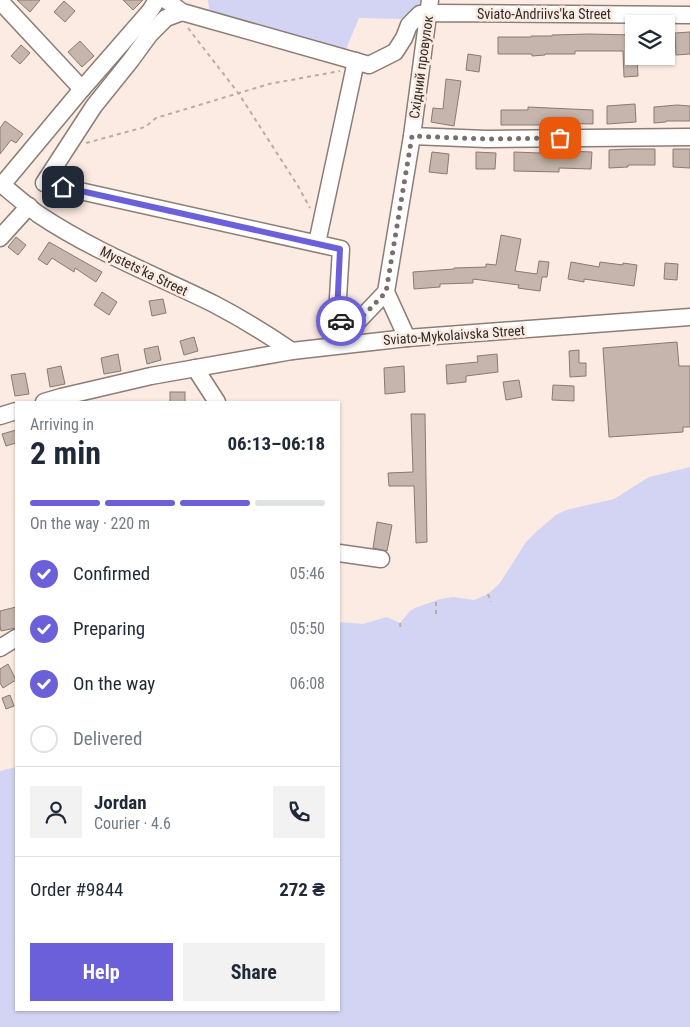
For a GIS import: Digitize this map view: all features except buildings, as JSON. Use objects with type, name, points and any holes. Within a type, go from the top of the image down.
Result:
[{"type":"street","points":[[1,184],[150,11],[157,0]]},
{"type":"street","points":[[166,0],[180,13],[355,65],[369,65],[395,52],[404,38],[409,25],[430,6]]},
{"type":"street","points":[[0,1],[82,89]]},
{"type":"street","name":"Sviato-Andriivs'ka Street","points":[[430,6],[690,15]]},
{"type":"street","name":"Східний провулок","points":[[386,292],[412,136],[430,6]]},
{"type":"street","points":[[180,13],[166,18],[150,34],[132,60],[94,106],[44,183],[319,236],[340,249],[337,314],[348,332]]},
{"type":"street","points":[[319,236],[355,65]]},
{"type":"street","points":[[412,136],[486,139],[690,137]]},
{"type":"street","name":"Mystets'ka Street","points":[[1,184],[37,213],[75,237],[127,264],[215,305],[250,324],[292,351]]},
{"type":"street","points":[[0,238],[29,206]]},
{"type":"street","points":[[334,346],[386,292],[407,338]]},
{"type":"street","name":"Sviato-Mykolaivska Street","points":[[47,401],[151,376],[292,351],[407,338],[690,317]]},
{"type":"street","points":[[195,368],[216,401]]},
{"type":"street","points":[[0,416],[15,411]]},
{"type":"street","points":[[340,553],[381,559]]},
{"type":"street","points":[[0,648],[15,639]]},
{"type":"path","points":[[180,13],[239,94],[298,186],[319,236]]},
{"type":"path","points":[[65,149],[145,126],[156,118],[269,84],[355,65]]},
{"type":"path","points":[[488,594],[491,602]]},
{"type":"path","points":[[436,601],[436,614]]},
{"type":"path","points":[[400,623],[401,631]]},
{"type":"shaded area","points":[[208,0],[421,0],[419,10],[407,19],[359,18],[344,54],[210,16]]},
{"type":"shaded area","points":[[690,467],[690,1027],[0,1027],[0,771],[15,767],[15,1011],[340,1011],[340,622],[363,624],[387,617],[400,623],[415,608],[440,599],[453,597],[474,600],[488,594],[500,583],[526,542],[556,515],[566,510],[614,499],[649,477]]},
{"type":"way so far","points":[[341,321],[348,332],[386,292],[412,136],[486,139],[560,138]]},
{"type":"route","points":[[63,187],[340,249],[337,314],[341,321]]}]
